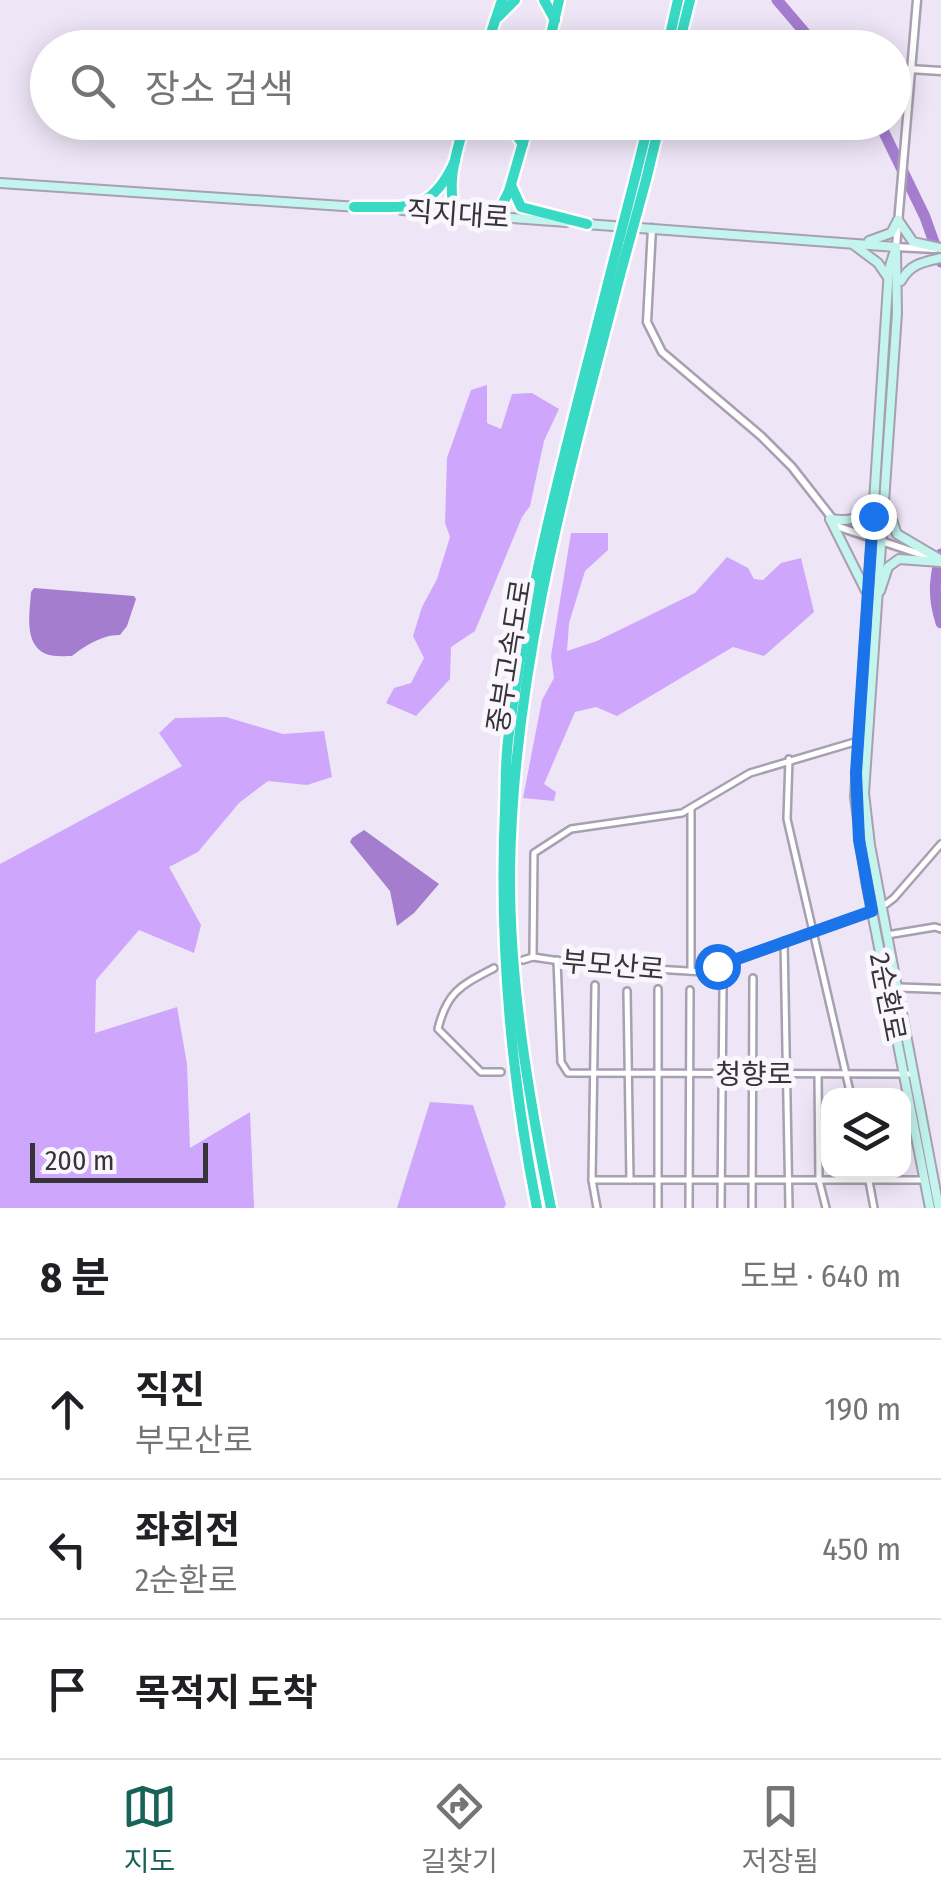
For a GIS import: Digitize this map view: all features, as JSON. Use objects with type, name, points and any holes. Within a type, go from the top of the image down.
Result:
[{"type":"highway","points":[[491,30],[502,0]]},
{"type":"highway","points":[[494,21],[515,0]]},
{"type":"highway","points":[[544,0],[556,20]]},
{"type":"highway","points":[[553,30],[559,0]]},
{"type":"highway","points":[[671,30],[678,0]]},
{"type":"highway","points":[[682,30],[690,0]]},
{"type":"highway","points":[[456,214],[452,198],[455,162],[462,140]]},
{"type":"highway","points":[[520,140],[523,144]]},
{"type":"highway","points":[[496,217],[511,185],[524,140]]},
{"type":"highway","name":"중부고속도로","points":[[641,178],[646,140]]},
{"type":"highway","name":"중부고속도로","points":[[537,1208],[523,1136],[507,998],[502,872],[508,736],[533,584],[654,140]]},
{"type":"highway","points":[[354,207],[412,206],[426,202],[455,162]]},
{"type":"highway","points":[[511,185],[521,207],[587,224]]},
{"type":"highway","name":"중부고속도로","points":[[550,1208],[518,998],[510,872],[518,737],[542,587],[615,275]]},
{"type":"main road","name":"직지대로","points":[[0,182],[896,246]]},
{"type":"main road","points":[[850,243],[886,236],[894,231],[898,220]]},
{"type":"main road","points":[[898,220],[908,238],[918,246],[941,252]]},
{"type":"main road","points":[[850,243],[878,263],[888,280]]},
{"type":"main road","name":"2순환로","points":[[896,246],[888,280],[874,492],[876,605],[862,740],[866,821],[897,988],[930,1208]]},
{"type":"main road","name":"2순환로","points":[[896,246],[898,290],[886,467],[867,594],[857,819],[886,987],[939,1208]]},
{"type":"main road","points":[[898,290],[909,269],[941,252]]},
{"type":"main road","points":[[886,467],[890,524],[914,552],[941,561]]},
{"type":"main road","points":[[830,519],[849,520],[863,514],[874,492]]},
{"type":"main road","points":[[830,519],[842,532],[867,594]]},
{"type":"main road","points":[[876,605],[888,567],[914,552]]},
{"type":"street","points":[[911,49],[916,0]]},
{"type":"street","points":[[911,69],[941,72]]},
{"type":"street","name":"2순환로","points":[[896,246],[904,140]]},
{"type":"street","points":[[652,228],[647,322],[662,352],[784,460],[830,519]]},
{"type":"street","name":"직지대로","points":[[896,246],[918,246]]},
{"type":"street","points":[[842,532],[914,552]]},
{"type":"street","points":[[532,957],[534,853],[571,828],[682,813],[750,773],[862,740]]},
{"type":"street","points":[[789,759],[786,819],[816,932],[850,1088]]},
{"type":"street","points":[[690,971],[692,805]]},
{"type":"street","points":[[882,907],[941,844]]},
{"type":"street","name":"부모산로","points":[[524,960],[532,957],[705,972],[872,911]]},
{"type":"street","name":"2순환로","points":[[887,935],[941,929]]},
{"type":"street","points":[[784,942],[789,1208]]},
{"type":"street","points":[[558,960],[561,1062],[568,1073],[595,1074]]},
{"type":"street","points":[[494,968],[455,989],[438,1029],[481,1072],[501,1072]]},
{"type":"street","points":[[752,1208],[753,978]]},
{"type":"street","points":[[595,985],[592,1180],[597,1208]]},
{"type":"street","points":[[886,987],[941,989]]},
{"type":"street","points":[[722,1208],[723,988]]},
{"type":"street","points":[[658,989],[658,1208]]},
{"type":"street","points":[[689,1208],[690,990]]},
{"type":"street","points":[[627,991],[630,1180]]},
{"type":"street","name":"청향로","points":[[595,1074],[908,1074]]},
{"type":"street","points":[[818,1074],[819,1180],[826,1208]]},
{"type":"street","points":[[592,1180],[924,1180]]},
{"type":"street","points":[[869,1180],[874,1208]]},
{"type":"shaded area","points":[[487,385],[487,423],[501,429],[512,394],[532,393],[559,409],[544,441],[530,506],[475,631],[451,647],[450,679],[416,716],[386,703],[394,688],[411,683],[424,658],[413,636],[450,537],[445,523],[447,458],[471,390]]},
{"type":"shaded area","points":[[571,533],[608,533],[608,550],[585,571],[569,623],[567,651],[597,641],[695,593],[727,557],[748,568],[754,579],[763,580],[781,563],[801,558],[814,612],[764,656],[733,647],[617,716],[596,707],[575,712],[544,784],[556,792],[554,801],[523,798],[542,700],[554,678],[551,656]]},
{"type":"shaded area","points":[[34,588],[136,599],[120,635],[95,641],[72,656],[55,656],[39,649],[31,635]]},
{"type":"shaded area","points":[[226,717],[283,734],[324,731],[332,777],[307,785],[268,781],[239,803],[198,852],[169,867],[201,925],[194,953],[139,930],[96,980],[95,1033],[177,1007],[187,1064],[190,1148],[250,1112],[254,1208],[0,1208],[0,864],[182,766],[159,733],[175,718]]},
{"type":"shaded area","points":[[364,830],[439,884],[397,926],[390,891],[350,842]]},
{"type":"shaded area","points":[[430,1102],[473,1105],[506,1204],[504,1208],[397,1208]]},
{"type":"waterway","points":[[777,0],[803,30]]},
{"type":"waterway","points":[[888,140],[925,217],[941,262]]},
{"type":"waterway","points":[[941,554],[935,588],[941,623]]},
{"type":"route","points":[[717,966],[872,911],[859,840],[856,773],[873,516]]}]
